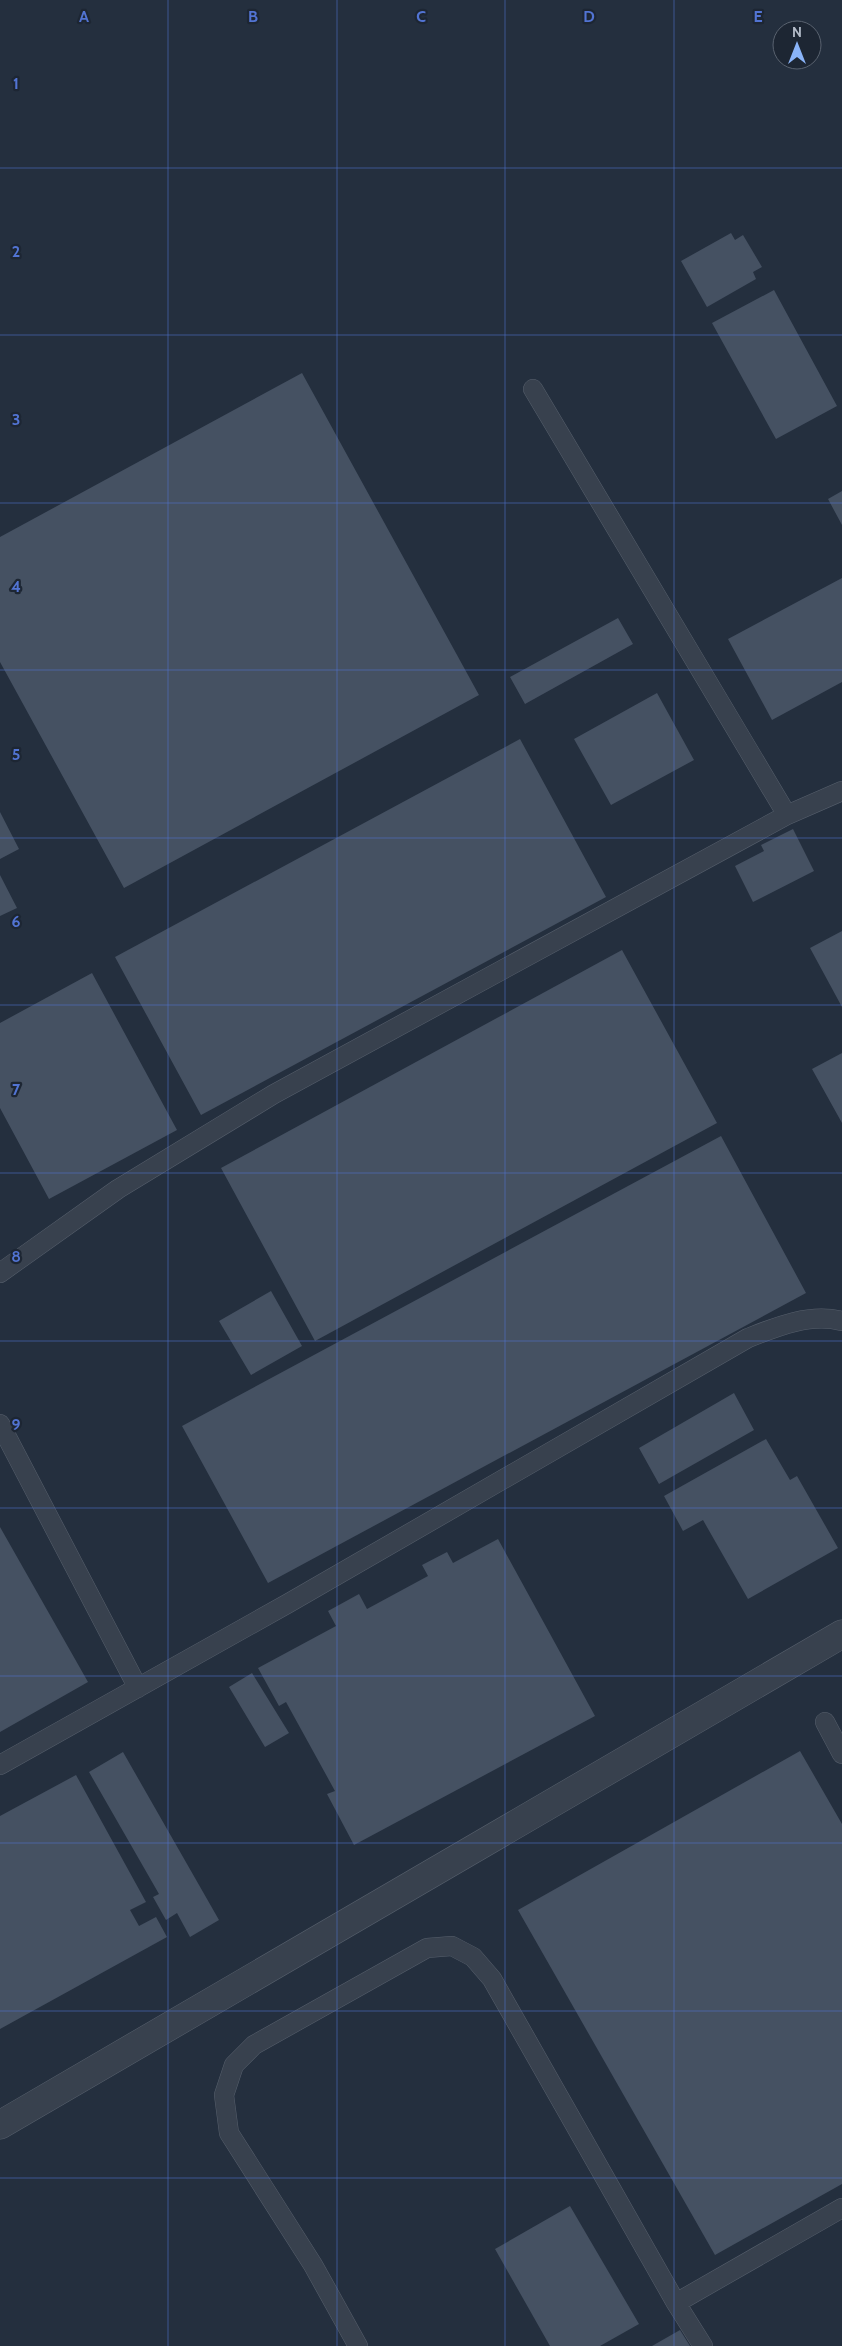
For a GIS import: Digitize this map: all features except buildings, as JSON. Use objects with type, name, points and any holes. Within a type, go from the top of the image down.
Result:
[{"type":"street","points":[[0,2126],[842,1634]]},
{"type":"lane","points":[[533,389],[787,815]]},
{"type":"lane","points":[[0,1273],[118,1190],[274,1094],[787,815],[842,791]]},
{"type":"lane","points":[[0,1764],[288,1604],[748,1338],[787,1322],[832,1318],[842,1321]]},
{"type":"lane","points":[[0,1424],[138,1688]]},
{"type":"lane","points":[[825,1722],[842,1754]]},
{"type":"lane","points":[[358,2346],[313,2266],[229,2133],[224,2095],[234,2065],[254,2045],[427,1948],[452,1946],[473,1957],[492,1979],[676,2303],[703,2346]]},
{"type":"lane","points":[[676,2303],[842,2208]]}]
